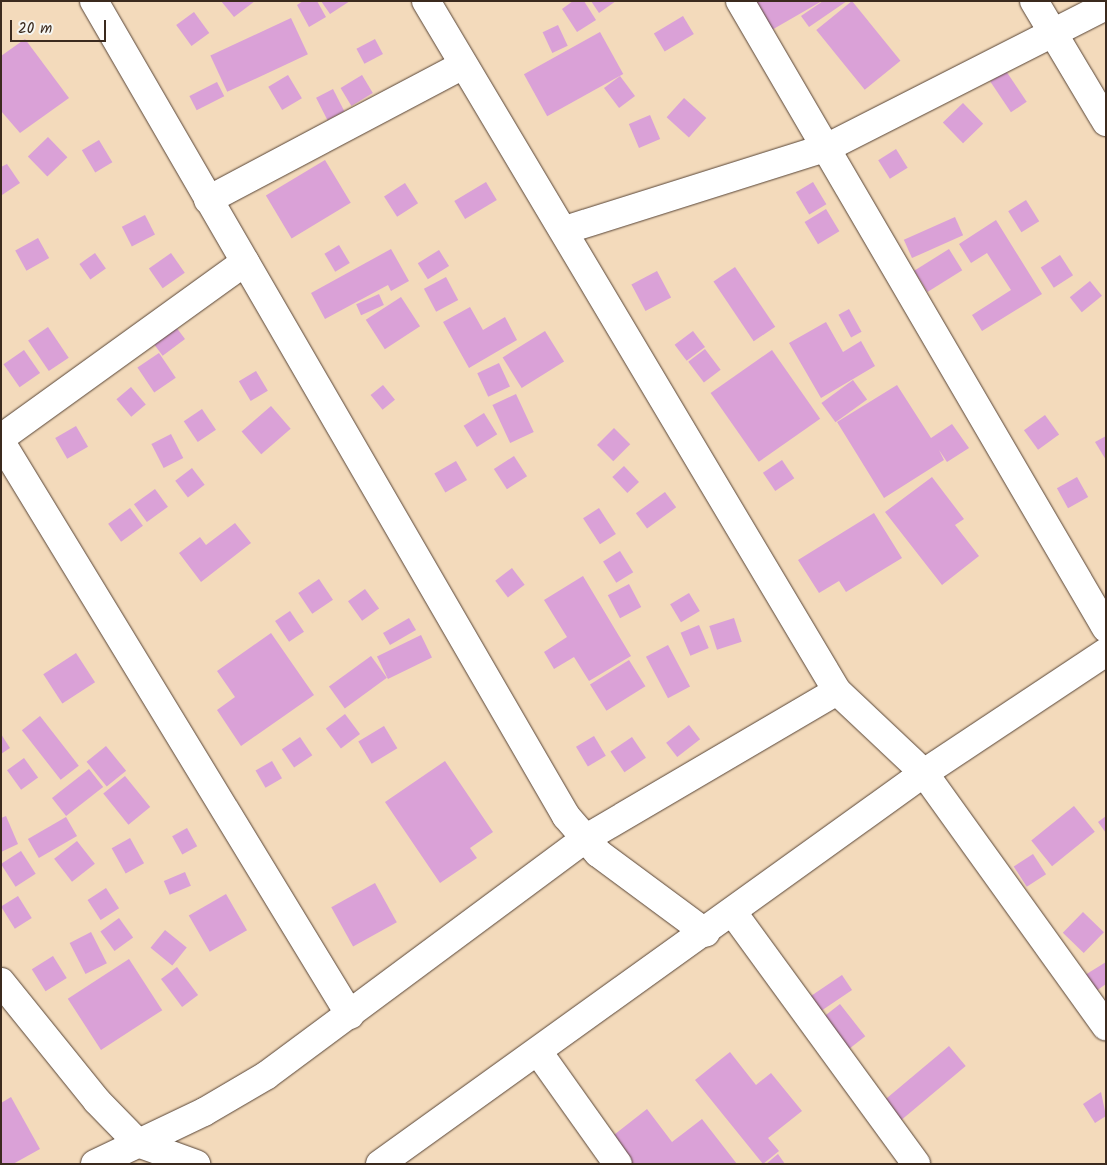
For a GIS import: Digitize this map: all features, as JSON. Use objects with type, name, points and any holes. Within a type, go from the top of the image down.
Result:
[{"type":"street","points":[[94,1],[244,262],[584,840],[706,933]]},
{"type":"street","points":[[426,1],[463,65],[565,230],[837,691],[924,773],[1106,1026]]},
{"type":"street","points":[[740,1],[828,147],[1106,628]]},
{"type":"street","points":[[1034,1],[1106,122]]},
{"type":"street","points":[[565,230],[828,147],[1055,35],[1106,6]]},
{"type":"street","points":[[208,200],[463,65]]},
{"type":"street","points":[[1,438],[244,262]]},
{"type":"street","points":[[1,442],[350,1015]]},
{"type":"street","points":[[380,1164],[734,914],[924,773],[1106,652]]},
{"type":"street","points":[[95,1164],[267,1075],[584,840],[837,691]]},
{"type":"street","points":[[734,914],[916,1164]]},
{"type":"street","points":[[1,982],[97,1101],[138,1143],[196,1164]]},
{"type":"street","points":[[539,1052],[618,1164]]},
{"type":"building","points":[[221,1],[255,1],[234,17]]},
{"type":"building","points":[[303,1],[317,1],[326,17],[309,27],[297,5]]},
{"type":"building","points":[[321,1],[350,1],[330,14]]},
{"type":"building","points":[[573,1],[584,1],[596,20],[577,32],[562,9]]},
{"type":"building","points":[[591,1],[616,1],[599,13]]},
{"type":"building","points":[[755,1],[822,1],[770,31]]},
{"type":"building","points":[[823,1],[847,1],[809,27],[801,16]]},
{"type":"building","points":[[852,1],[900,61],[865,90],[816,30]]},
{"type":"building","points":[[194,12],[209,33],[191,46],[176,25]]},
{"type":"building","points":[[683,16],[694,34],[665,52],[654,34]]},
{"type":"building","points":[[291,18],[308,54],[227,92],[210,56]]},
{"type":"building","points":[[558,25],[568,46],[552,53],[543,32]]},
{"type":"building","points":[[600,32],[623,74],[547,116],[524,74]]},
{"type":"building","points":[[25,39],[69,98],[20,133],[1,111],[1,56]]},
{"type":"building","points":[[375,39],[383,54],[364,64],[356,49]]},
{"type":"building","points":[[1006,71],[1027,102],[1011,112],[990,82]]},
{"type":"building","points":[[288,75],[302,98],[282,110],[268,87]]},
{"type":"building","points":[[362,75],[373,93],[351,106],[341,88]]},
{"type":"building","points":[[620,76],[635,96],[619,108],[604,88]]},
{"type":"building","points":[[217,82],[224,96],[197,110],[189,96]]},
{"type":"building","points":[[333,89],[344,111],[327,120],[316,98]]},
{"type":"building","points":[[684,98],[706,118],[689,137],[667,117]]},
{"type":"building","points":[[963,103],[983,124],[963,143],[943,122]]},
{"type":"building","points":[[650,115],[660,139],[639,148],[629,124]]},
{"type":"building","points":[[48,137],[67,157],[47,177],[28,156]]},
{"type":"building","points":[[99,140],[112,162],[95,173],[82,150]]},
{"type":"building","points":[[896,149],[908,168],[890,179],[878,160]]},
{"type":"building","points":[[325,160],[351,203],[292,238],[266,196]]},
{"type":"building","points":[[7,164],[20,183],[2,195],[1,167]]},
{"type":"building","points":[[486,182],[497,200],[465,219],[454,201]]},
{"type":"building","points":[[813,182],[826,204],[809,215],[796,192]]},
{"type":"building","points":[[405,183],[418,203],[397,217],[384,197]]},
{"type":"building","points":[[1026,200],[1039,221],[1021,232],[1008,211]]},
{"type":"building","points":[[826,209],[839,231],[818,244],[805,222]]},
{"type":"building","points":[[145,215],[155,235],[132,246],[122,227]]},
{"type":"building","points":[[955,217],[963,235],[912,258],[904,240]]},
{"type":"building","points":[[996,220],[1042,294],[982,331],[972,315],[1011,290],[987,253],[971,263],[959,244]]},
{"type":"building","points":[[38,238],[49,258],[26,271],[15,251]]},
{"type":"building","points":[[339,245],[350,263],[335,272],[324,254]]},
{"type":"building","points":[[391,249],[409,281],[391,291],[388,285],[325,319],[311,293]]},
{"type":"building","points":[[949,249],[962,270],[927,292],[914,271]]},
{"type":"building","points":[[439,250],[449,266],[428,279],[418,263]]},
{"type":"building","points":[[95,253],[106,269],[90,279],[79,264]]},
{"type":"building","points":[[171,253],[185,273],[163,288],[149,268]]},
{"type":"building","points":[[1060,255],[1073,275],[1054,288],[1041,268]]},
{"type":"building","points":[[735,267],[775,327],[754,341],[713,282]]},
{"type":"building","points":[[657,271],[671,297],[645,311],[631,285]]},
{"type":"building","points":[[446,277],[458,300],[436,312],[424,289]]},
{"type":"building","points":[[1090,281],[1102,296],[1082,312],[1070,297]]},
{"type":"building","points":[[379,294],[384,305],[361,315],[356,304]]},
{"type":"building","points":[[401,297],[420,326],[385,349],[366,320]]},
{"type":"building","points":[[470,307],[483,330],[505,317],[517,340],[469,368],[443,322]]},
{"type":"building","points":[[849,309],[862,332],[851,338],[839,315]]},
{"type":"building","points":[[826,322],[843,352],[861,341],[875,366],[821,398],[789,343]]},
{"type":"building","points":[[48,327],[69,358],[49,371],[28,340]]},
{"type":"building","points":[[176,327],[185,339],[163,356],[154,344]]},
{"type":"building","points":[[545,331],[564,362],[522,388],[503,357]]},
{"type":"building","points":[[693,331],[705,347],[687,361],[675,345]]},
{"type":"building","points":[[705,349],[721,370],[704,382],[688,362]]},
{"type":"building","points":[[24,350],[40,373],[20,387],[4,364]]},
{"type":"building","points":[[772,350],[820,419],[759,462],[711,393]]},
{"type":"building","points":[[159,353],[176,378],[154,392],[137,368]]},
{"type":"building","points":[[499,363],[510,387],[488,397],[477,373]]},
{"type":"building","points":[[256,371],[268,391],[251,401],[239,381]]},
{"type":"building","points":[[853,380],[867,399],[836,422],[821,403]]},
{"type":"building","points":[[383,385],[395,400],[383,410],[371,395]]},
{"type":"building","points":[[897,385],[931,438],[952,424],[969,448],[947,462],[939,450],[944,460],[884,498],[837,422]]},
{"type":"building","points":[[131,387],[146,405],[131,417],[116,399]]},
{"type":"building","points":[[516,394],[534,432],[510,443],[492,405]]},
{"type":"building","points":[[271,406],[291,429],[261,454],[242,432]]},
{"type":"building","points":[[202,409],[216,430],[198,442],[184,421]]},
{"type":"building","points":[[484,413],[497,434],[477,447],[464,426]]},
{"type":"building","points":[[1045,415],[1059,434],[1038,450],[1024,430]]},
{"type":"building","points":[[76,426],[88,447],[67,459],[55,438]]},
{"type":"building","points":[[614,428],[630,444],[613,461],[597,445]]},
{"type":"building","points":[[171,434],[183,458],[164,468],[151,444]]},
{"type":"building","points":[[1106,436],[1106,460],[1095,442]]},
{"type":"building","points":[[514,456],[527,476],[507,489],[494,469]]},
{"type":"building","points":[[782,460],[794,478],[775,491],[763,473]]},
{"type":"building","points":[[456,461],[467,480],[445,493],[434,474]]},
{"type":"building","points":[[624,466],[639,482],[627,493],[612,477]]},
{"type":"building","points":[[192,468],[205,485],[188,497],[175,481]]},
{"type":"building","points":[[932,477],[964,519],[955,525],[979,556],[942,585],[885,512]]},
{"type":"building","points":[[1077,477],[1088,497],[1068,508],[1057,488]]},
{"type":"building","points":[[155,489],[168,507],[147,522],[134,504]]},
{"type":"building","points":[[665,492],[676,507],[647,529],[636,513]]},
{"type":"building","points":[[130,508],[143,526],[121,542],[108,524]]},
{"type":"building","points":[[599,508],[616,534],[600,544],[583,518]]},
{"type":"building","points":[[874,513],[902,558],[846,592],[839,581],[819,593],[798,560]]},
{"type":"building","points":[[235,523],[251,543],[201,582],[179,553],[200,537],[206,545]]},
{"type":"building","points":[[620,551],[633,572],[616,583],[603,562]]},
{"type":"building","points":[[512,568],[525,585],[508,597],[495,581]]},
{"type":"building","points":[[583,576],[631,656],[589,681],[574,657],[554,669],[544,652],[567,637],[544,600]]},
{"type":"building","points":[[319,579],[333,600],[312,614],[298,593]]},
{"type":"building","points":[[629,584],[641,607],[620,618],[608,595]]},
{"type":"building","points":[[365,589],[379,608],[362,621],[348,601]]},
{"type":"building","points":[[689,593],[700,611],[681,622],[670,604]]},
{"type":"building","points":[[290,611],[304,632],[289,642],[275,621]]},
{"type":"building","points":[[409,618],[416,630],[390,645],[383,633]]},
{"type":"building","points":[[734,618],[742,642],[717,650],[709,626]]},
{"type":"building","points":[[699,625],[709,648],[690,656],[681,633]]},
{"type":"building","points":[[271,633],[314,695],[241,746],[217,710],[235,697],[217,671]]},
{"type":"building","points":[[421,635],[432,657],[388,679],[377,656]]},
{"type":"building","points":[[668,645],[690,686],[668,698],[646,657]]},
{"type":"building","points":[[76,653],[95,682],[62,704],[43,674]]},
{"type":"building","points":[[371,656],[387,678],[345,708],[329,687]]},
{"type":"building","points":[[629,660],[645,686],[606,711],[590,684]]},
{"type":"building","points":[[345,714],[360,734],[341,748],[326,728]]},
{"type":"building","points":[[40,716],[79,766],[61,780],[22,730]]},
{"type":"building","points":[[689,725],[700,739],[677,757],[666,743]]},
{"type":"building","points":[[384,726],[397,748],[372,764],[358,741]]},
{"type":"building","points":[[1,734],[10,748],[1,754]]},
{"type":"building","points":[[594,736],[606,756],[588,767],[576,747]]},
{"type":"building","points":[[300,737],[312,755],[294,768],[282,749]]},
{"type":"building","points":[[632,737],[646,758],[624,772],[610,752]]},
{"type":"building","points":[[106,746],[126,771],[107,787],[87,762]]},
{"type":"building","points":[[24,758],[38,777],[21,790],[7,770]]},
{"type":"building","points":[[272,761],[282,778],[266,788],[256,770]]},
{"type":"building","points":[[445,761],[493,832],[470,848],[477,858],[440,883],[385,802]]},
{"type":"building","points":[[89,769],[103,787],[66,816],[52,798]]},
{"type":"building","points":[[125,776],[150,807],[128,825],[103,794]]},
{"type":"building","points":[[1074,806],[1095,832],[1052,866],[1031,841]]},
{"type":"building","points":[[6,816],[18,844],[1,852],[1,818]]},
{"type":"building","points":[[1106,816],[1106,833],[1098,822]]},
{"type":"building","points":[[66,817],[77,836],[39,858],[28,839]]},
{"type":"building","points":[[187,828],[197,846],[182,855],[172,836]]},
{"type":"building","points":[[130,838],[144,863],[126,874],[112,848]]},
{"type":"building","points":[[77,841],[95,864],[72,882],[54,859]]},
{"type":"building","points":[[21,851],[36,874],[16,887],[1,864]]},
{"type":"building","points":[[1033,854],[1046,874],[1027,887],[1014,867]]},
{"type":"building","points":[[185,872],[191,886],[170,895],[164,881]]},
{"type":"building","points":[[375,883],[397,922],[353,947],[331,907]]},
{"type":"building","points":[[106,888],[119,908],[101,920],[88,900]]},
{"type":"building","points":[[226,894],[247,930],[210,952],[189,915]]},
{"type":"building","points":[[18,896],[32,918],[15,929],[1,907]]},
{"type":"building","points":[[1083,912],[1104,932],[1084,953],[1063,933]]},
{"type":"building","points":[[119,918],[133,937],[114,951],[100,932]]},
{"type":"building","points":[[165,930],[187,948],[172,965],[151,948]]},
{"type":"building","points":[[91,932],[107,963],[86,974],[70,943]]},
{"type":"building","points":[[53,956],[67,978],[46,991],[32,969]]},
{"type":"building","points":[[129,959],[162,1010],[101,1050],[68,999]]},
{"type":"building","points":[[1106,962],[1106,984],[1096,991],[1085,975]]},
{"type":"building","points":[[177,967],[198,995],[182,1007],[161,979]]},
{"type":"building","points":[[842,975],[852,990],[811,1018],[801,1003]]},
{"type":"building","points":[[840,1004],[865,1036],[840,1056],[815,1024]]},
{"type":"building","points":[[949,1046],[966,1066],[894,1126],[878,1106]]},
{"type":"building","points":[[730,1052],[756,1085],[771,1073],[802,1111],[768,1138],[779,1151],[763,1164],[695,1080]]},
{"type":"building","points":[[1101,1092],[1106,1116],[1095,1123],[1083,1104]]},
{"type":"building","points":[[11,1097],[40,1149],[13,1164],[1,1164],[1,1103]]},
{"type":"building","points":[[647,1109],[672,1142],[702,1119],[737,1164],[631,1164],[610,1138]]},
{"type":"building","points":[[778,1154],[785,1164],[766,1164]]}]
